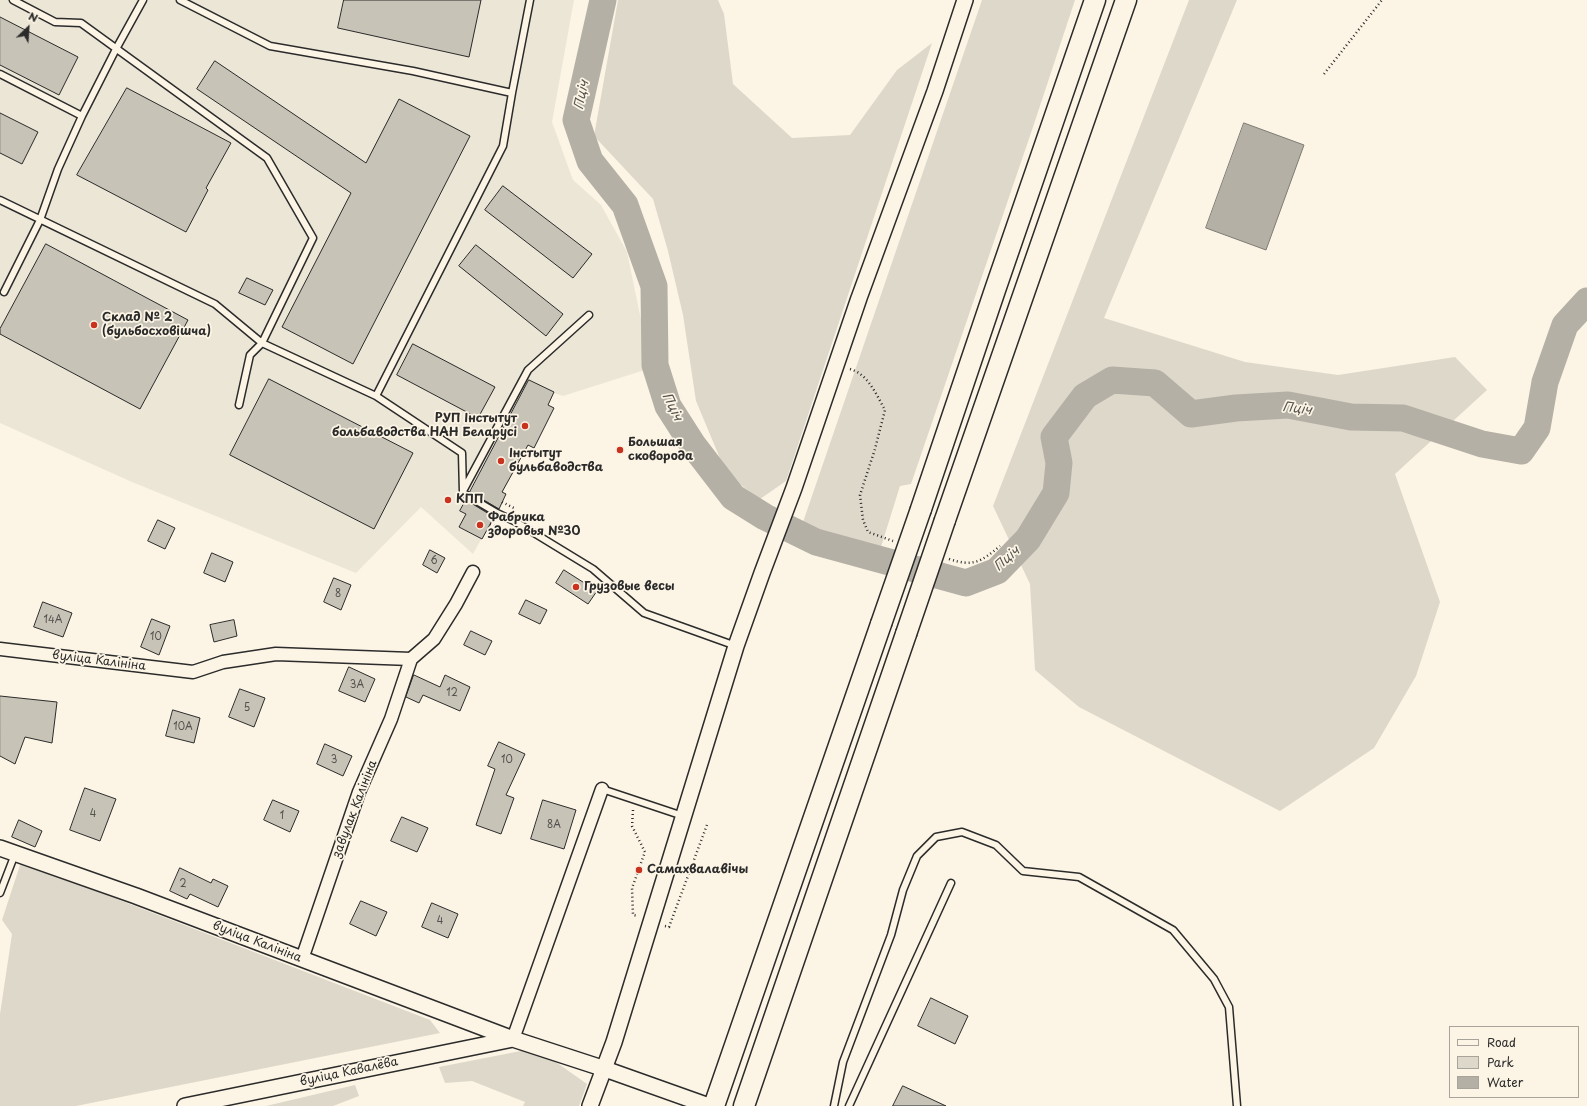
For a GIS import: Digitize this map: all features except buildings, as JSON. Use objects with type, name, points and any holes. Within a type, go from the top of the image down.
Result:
[{"type":"highway","points":[[714,1106],[921,509],[1095,0]]},
{"type":"highway","points":[[744,1106],[945,520],[1126,0]]},
{"type":"street","points":[[590,1106],[605,1068],[736,646],[794,488],[836,364],[965,0]]},
{"type":"street","points":[[411,659],[434,639],[456,604],[473,572]]},
{"type":"street","name":"вуліца Калініна","points":[[0,649],[193,672],[222,662],[276,654],[411,659]]},
{"type":"street","name":"завулак Калініна","points":[[302,960],[360,792],[392,719],[411,659]]},
{"type":"street","points":[[513,1039],[602,790]]},
{"type":"street","name":"вуліца Калініна","points":[[0,848],[136,896],[513,1039],[605,1068],[709,1106]]},
{"type":"street","name":"вуліца Кавалёва","points":[[185,1106],[513,1039]]},
{"type":"lane","points":[[13,0],[55,22],[81,23],[267,158],[313,238],[262,343],[250,355],[239,405]]},
{"type":"lane","points":[[4,292],[40,220],[58,169],[82,116],[116,49],[144,0]]},
{"type":"lane","points":[[180,0],[270,46],[413,71],[512,93]]},
{"type":"lane","points":[[376,396],[503,146],[530,0]]},
{"type":"lane","points":[[0,74],[82,116]]},
{"type":"lane","points":[[0,200],[215,304],[262,343],[376,396],[462,452],[463,493]]},
{"type":"lane","points":[[463,493],[528,370],[589,315]]},
{"type":"lane","points":[[463,493],[516,522],[593,569],[644,613],[736,646]]},
{"type":"lane","points":[[602,790],[684,816]]},
{"type":"lane","points":[[834,1106],[843,1062],[892,935],[904,890],[917,856],[936,837],[962,832],[996,845],[1023,871],[1079,877],[1173,930],[1214,979],[1229,1007],[1237,1106]]},
{"type":"lane","points":[[0,893],[15,854]]},
{"type":"lane","points":[[849,1106],[951,883]]},
{"type":"path","points":[[1324,74],[1382,0]]},
{"type":"path","points":[[836,364],[858,371],[873,387],[885,410],[875,450],[860,495],[862,520],[868,532],[894,542]]},
{"type":"path","points":[[948,559],[963,564],[982,560],[1000,546]]},
{"type":"shaded area","points":[[0,0],[574,0],[552,122],[573,180],[601,205],[627,252],[651,368],[563,396],[554,393],[548,405],[554,408],[534,448],[528,445],[503,492],[506,494],[473,554],[421,507],[356,573],[132,482],[0,423]]},
{"type":"green space","points":[[618,0],[718,0],[724,14],[733,84],[792,138],[850,135],[897,70],[932,43],[786,481],[760,499],[727,475],[696,401],[683,315],[668,251],[653,199],[594,136]]},
{"type":"green space","points":[[982,0],[1075,0],[911,484],[900,486],[880,550],[820,536],[802,525]]},
{"type":"green space","points":[[1189,0],[1237,0],[1104,318],[1245,362],[1338,375],[1455,357],[1487,390],[1395,474],[1440,602],[1416,676],[1374,748],[1280,811],[1079,707],[1035,670],[1030,584],[993,506]]},
{"type":"green space","points":[[21,862],[430,1020],[440,1033],[76,1106],[0,1106],[0,1014],[12,934],[2,920]]},
{"type":"green space","points":[[536,1048],[587,1084],[579,1106],[523,1106],[525,1102],[472,1081],[445,1083],[439,1067]]},
{"type":"green space","points":[[355,1085],[359,1096],[333,1106],[266,1106]]},
{"type":"water","points":[[1244,123],[1304,145],[1266,250],[1206,228]]},
{"type":"waterway","name":"Пціч","points":[[603,0],[576,120],[590,161],[625,205],[654,286],[655,365],[668,406],[693,445],[733,497],[765,517],[816,542],[966,583],[997,571],[1028,539],[1056,493],[1059,463],[1054,437],[1085,396],[1112,380],[1155,383],[1191,414],[1236,408],[1288,405],[1351,417],[1403,418],[1482,444],[1521,451],[1537,428],[1545,382],[1565,325],[1587,301]]},
{"type":"place","name":"Склад № 2 (бульбосховішча)","points":[[94,325]]},
{"type":"place","name":"РУП Інстытут больбаводства НАН Беларусі","points":[[525,426]]},
{"type":"place","name":"Большая сковорода","points":[[620,450]]},
{"type":"place","name":"Інстытут бульбаводства","points":[[501,461]]},
{"type":"place","name":"КПП","points":[[448,500]]},
{"type":"place","name":"Фабрика здоровья №30","points":[[480,525]]},
{"type":"place","name":"Грузовые весы","points":[[576,587]]},
{"type":"place","name":"Самахвалавічы","points":[[639,870]]}]
